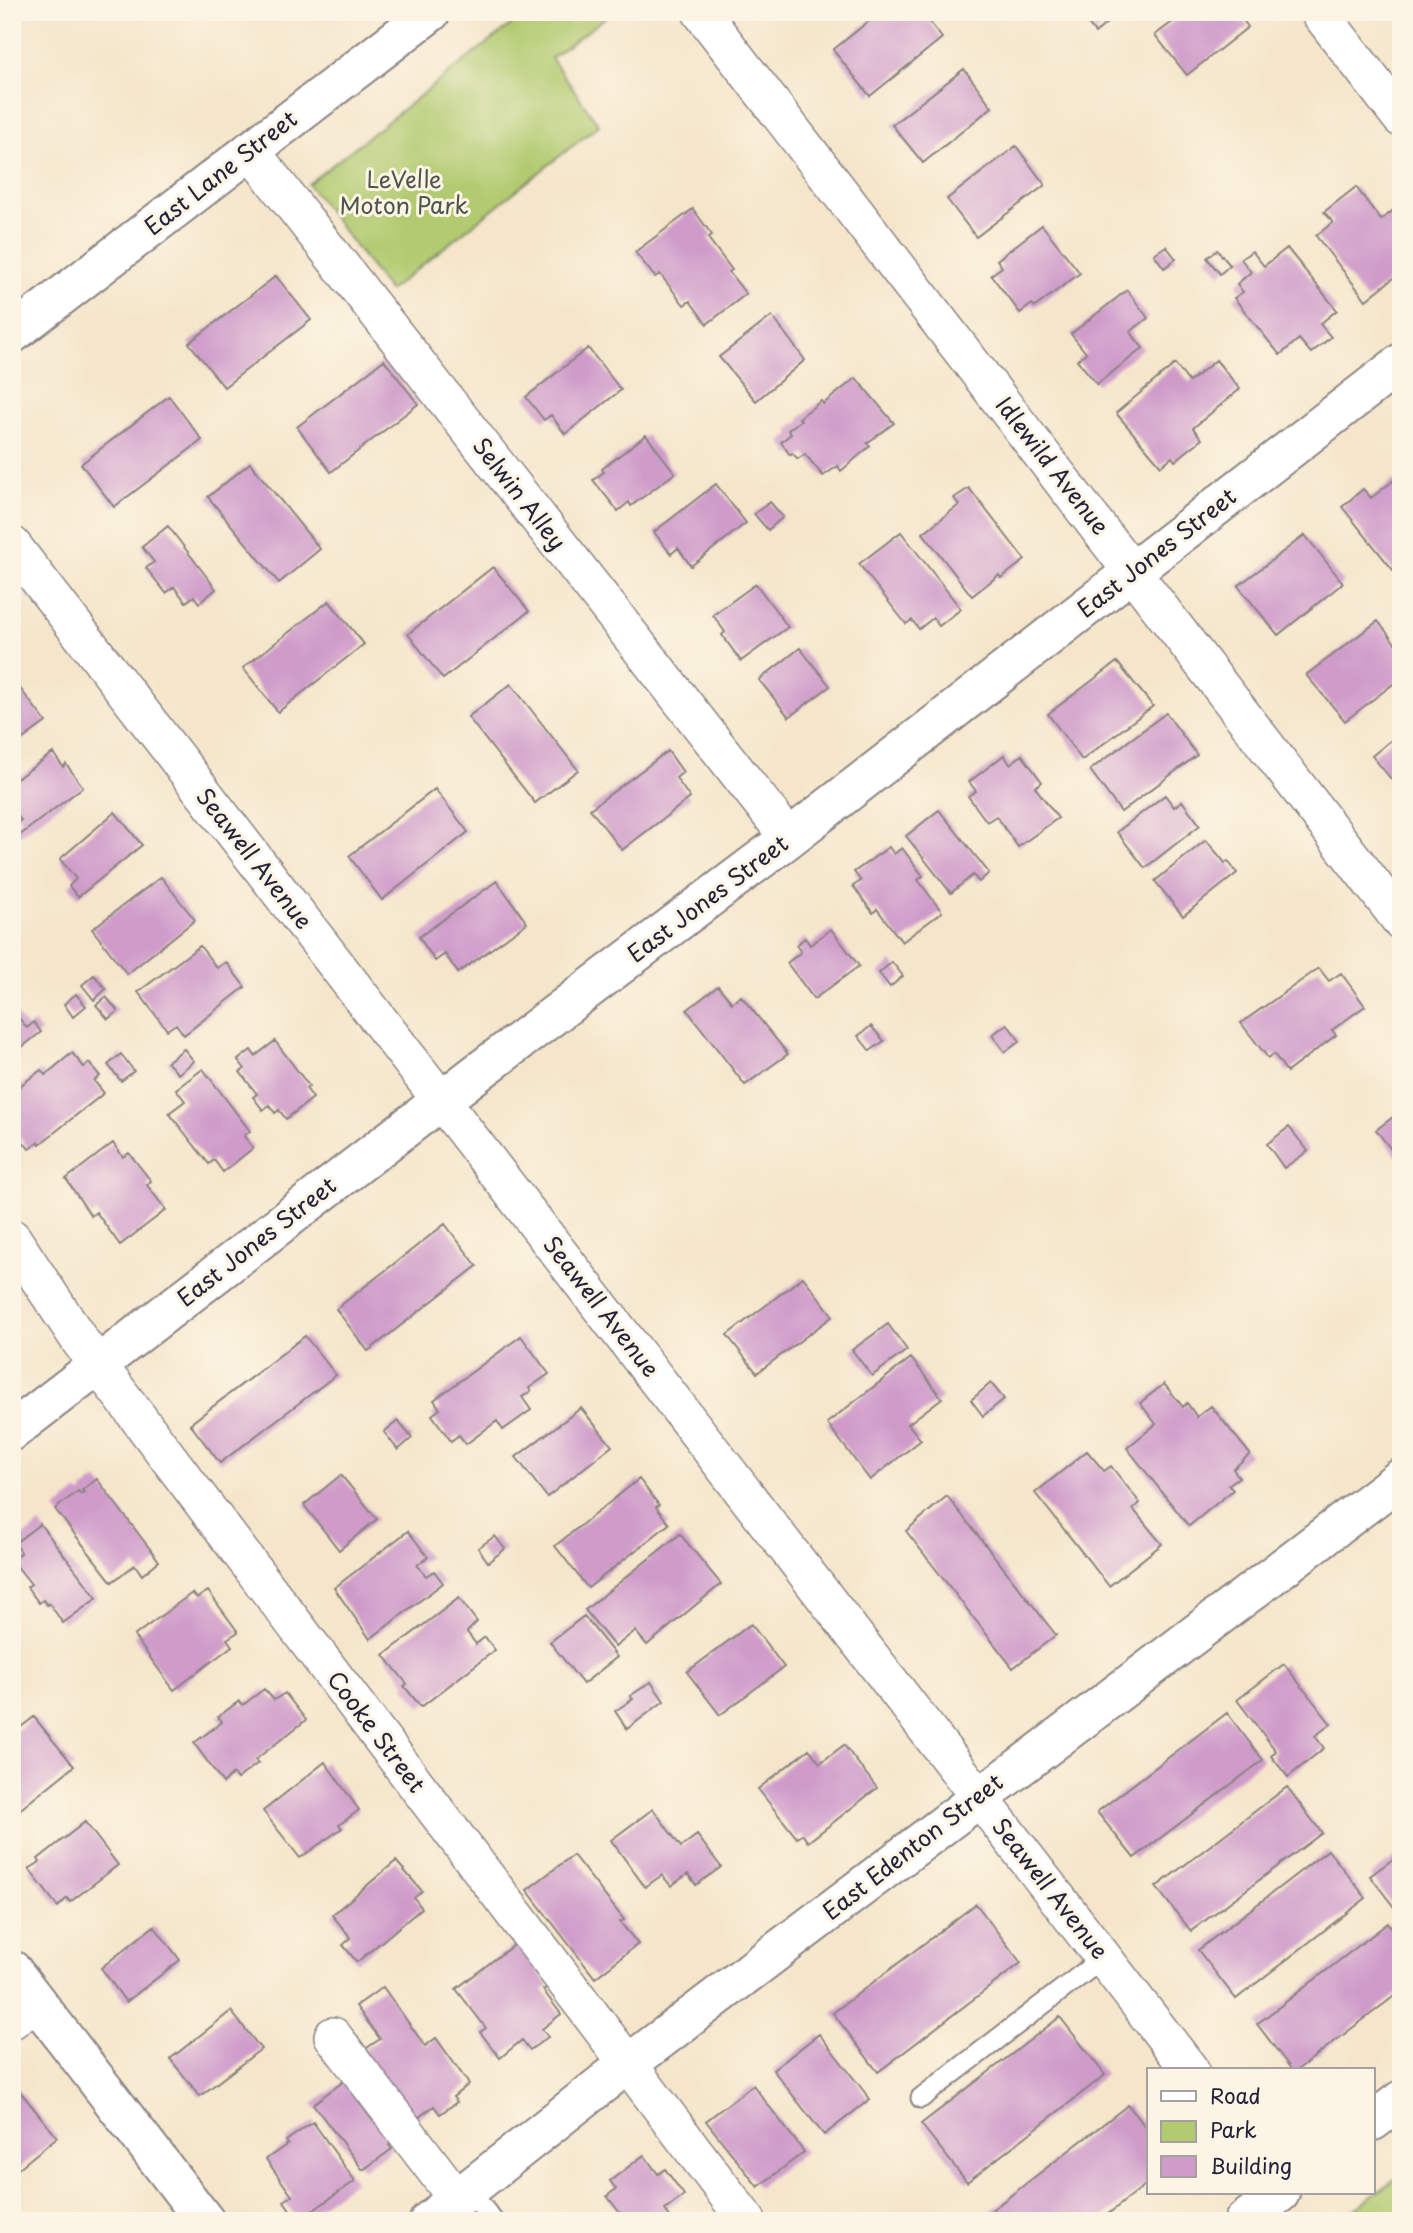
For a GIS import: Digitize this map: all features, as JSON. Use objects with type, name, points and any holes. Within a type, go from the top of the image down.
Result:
[{"type":"street","name":"East Lane Street","points":[[12,334],[431,12]]},
{"type":"street","name":"Idlewild Avenue","points":[[701,12],[1401,921]]},
{"type":"street","points":[[1319,12],[1401,118]]},
{"type":"street","name":"Selwin Alley","points":[[250,150],[789,838]]},
{"type":"street","name":"East Jones Street","points":[[12,1431],[789,838],[1401,363]]},
{"type":"street","name":"Seawell Avenue","points":[[12,545],[1187,2068]]},
{"type":"street","name":"Cooke Street","points":[[12,1238],[97,1364],[747,2221]]},
{"type":"street","name":"East Edenton Street","points":[[452,2203],[628,2064],[1401,1478]]},
{"type":"street","points":[[12,1969],[24,2011],[205,2221]]},
{"type":"street","points":[[333,2036],[452,2203]]},
{"type":"street","points":[[1374,2120],[1401,2099]]},
{"type":"street","points":[[1244,2221],[1279,2194]]},
{"type":"lane","points":[[921,2098],[1103,1958]]},
{"type":"lane","points":[[452,2203],[493,2221]]},
{"type":"green space","name":"LeVelle Moton Park","points":[[527,12],[613,12],[551,58],[599,125],[389,291],[308,184]]},
{"type":"green space","points":[[1401,2174],[1401,2221],[1339,2221],[1399,2176]]},
{"type":"building","points":[[880,12],[922,12],[942,38],[870,96],[833,50]]},
{"type":"building","points":[[1078,12],[1120,12],[1095,33]]},
{"type":"building","points":[[1186,12],[1237,12],[1248,27],[1187,75],[1155,35]]},
{"type":"building","points":[[964,69],[992,107],[923,163],[892,125]]},
{"type":"building","points":[[1016,146],[1045,185],[976,237],[947,199]]},
{"type":"building","points":[[1356,187],[1381,220],[1395,209],[1401,216],[1401,272],[1366,300],[1316,236],[1333,222],[1324,212]]},
{"type":"building","points":[[693,209],[712,235],[708,238],[732,270],[729,272],[746,294],[707,324],[690,301],[684,305],[660,274],[655,277],[635,252]]},
{"type":"building","points":[[1042,225],[1080,273],[1035,307],[1032,304],[1020,313],[991,275],[1002,267],[997,260]]},
{"type":"building","points":[[1166,246],[1176,259],[1164,268],[1154,254]]},
{"type":"building","points":[[1287,248],[1337,310],[1320,324],[1331,337],[1311,353],[1299,339],[1280,355],[1234,298],[1243,292],[1237,284],[1251,272],[1241,259],[1252,251],[1264,266]]},
{"type":"building","points":[[1217,250],[1230,265],[1220,274],[1207,258]]},
{"type":"building","points":[[276,276],[311,320],[224,387],[189,343]]},
{"type":"building","points":[[1127,290],[1148,318],[1130,332],[1143,348],[1097,384],[1077,360],[1086,353],[1071,334]]},
{"type":"building","points":[[772,316],[805,360],[756,401],[719,357]]},
{"type":"building","points":[[588,348],[621,390],[565,434],[551,415],[544,420],[526,397]]},
{"type":"building","points":[[384,360],[418,404],[331,472],[297,427]]},
{"type":"building","points":[[1216,360],[1240,389],[1193,428],[1202,439],[1175,461],[1172,457],[1161,466],[1116,413],[1175,364],[1189,382]]},
{"type":"building","points":[[856,378],[894,423],[867,443],[870,446],[841,471],[838,466],[823,476],[805,454],[798,459],[792,453],[790,455],[781,442],[791,434],[788,430],[801,420],[799,418],[821,401],[823,404]]},
{"type":"building","points":[[169,396],[202,440],[114,507],[81,464]]},
{"type":"building","points":[[646,435],[675,473],[631,506],[629,502],[618,511],[593,480],[604,472],[602,469]]},
{"type":"building","points":[[250,463],[320,549],[279,583],[208,497]]},
{"type":"building","points":[[1394,480],[1401,488],[1401,580],[1342,507],[1363,489],[1371,498]]},
{"type":"building","points":[[716,484],[746,523],[691,566],[678,548],[671,554],[654,532]]},
{"type":"building","points":[[969,488],[1025,560],[1001,578],[999,575],[972,596],[923,533],[959,505],[954,498]]},
{"type":"building","points":[[770,502],[783,517],[768,530],[754,514]]},
{"type":"building","points":[[168,526],[216,589],[199,603],[194,596],[186,602],[174,587],[166,593],[146,568],[154,562],[142,547]]},
{"type":"building","points":[[901,532],[961,609],[939,626],[933,618],[919,629],[912,620],[906,624],[859,564]]},
{"type":"building","points":[[1305,535],[1343,583],[1278,635],[1238,586]]},
{"type":"building","points":[[493,567],[529,611],[443,679],[408,634]]},
{"type":"building","points":[[756,584],[788,627],[741,661],[722,635],[725,632],[713,615]]},
{"type":"building","points":[[329,601],[364,644],[278,712],[243,668]]},
{"type":"building","points":[[1378,621],[1401,651],[1401,678],[1345,721],[1306,675]]},
{"type":"building","points":[[800,648],[830,686],[789,717],[759,680]]},
{"type":"building","points":[[1117,662],[1153,706],[1082,760],[1048,714]]},
{"type":"building","points":[[12,678],[46,722],[12,747]]},
{"type":"building","points":[[511,684],[578,770],[535,803],[468,717]]},
{"type":"building","points":[[1166,713],[1197,755],[1121,812],[1090,770]]},
{"type":"building","points":[[1401,732],[1401,791],[1372,756]]},
{"type":"building","points":[[668,751],[683,772],[676,778],[690,798],[622,850],[590,809]]},
{"type":"building","points":[[53,753],[63,767],[66,764],[83,787],[20,835],[13,826],[21,820],[12,809],[12,782]]},
{"type":"building","points":[[1004,755],[1010,764],[1022,755],[1042,782],[1035,787],[1058,818],[1018,847],[996,816],[987,822],[968,796],[976,791],[969,782]]},
{"type":"building","points":[[435,789],[468,832],[382,900],[349,856]]},
{"type":"building","points":[[1165,795],[1174,807],[1182,801],[1200,825],[1145,868],[1117,832]]},
{"type":"building","points":[[939,810],[989,873],[979,882],[973,875],[951,893],[906,836]]},
{"type":"building","points":[[115,812],[142,845],[78,897],[69,886],[76,879],[60,859]]},
{"type":"building","points":[[1206,840],[1237,873],[1183,916],[1155,881]]},
{"type":"building","points":[[889,847],[894,854],[902,848],[923,876],[918,880],[942,912],[902,942],[877,909],[873,913],[853,886],[861,881],[854,872]]},
{"type":"building","points":[[161,877],[195,920],[127,974],[92,929]]},
{"type":"building","points":[[497,881],[527,923],[458,973],[445,954],[435,961],[419,937]]},
{"type":"building","points":[[831,929],[859,966],[814,999],[787,963],[801,952],[796,945],[805,938],[810,945]]},
{"type":"building","points":[[200,946],[217,968],[226,962],[245,987],[184,1035],[176,1024],[167,1030],[138,992]]},
{"type":"building","points":[[892,962],[903,976],[890,987],[879,973]]},
{"type":"building","points":[[1319,968],[1329,981],[1341,973],[1365,1006],[1332,1030],[1336,1035],[1287,1072],[1274,1054],[1268,1058],[1241,1023]]},
{"type":"building","points":[[94,975],[106,989],[94,1000],[82,985]]},
{"type":"building","points":[[718,986],[732,1003],[741,996],[788,1054],[745,1085],[687,1010]]},
{"type":"building","points":[[76,994],[86,1006],[73,1017],[64,1004]]},
{"type":"building","points":[[106,997],[118,1011],[108,1019],[96,1005]]},
{"type":"building","points":[[12,1009],[27,1028],[34,1022],[41,1032],[12,1055]]},
{"type":"building","points":[[1007,1024],[1020,1041],[1005,1052],[992,1035]]},
{"type":"building","points":[[871,1026],[884,1041],[870,1051],[858,1036]]},
{"type":"building","points":[[275,1041],[309,1086],[306,1088],[313,1098],[286,1119],[279,1110],[275,1113],[269,1105],[263,1110],[253,1097],[257,1094],[240,1072],[245,1069],[238,1060],[251,1050],[255,1056]]},
{"type":"building","points":[[184,1049],[194,1061],[178,1074],[167,1062]]},
{"type":"building","points":[[72,1053],[84,1067],[89,1063],[100,1076],[94,1081],[104,1093],[40,1144],[39,1142],[29,1149],[12,1128],[12,1092],[41,1070],[45,1075]]},
{"type":"building","points":[[121,1054],[134,1071],[121,1081],[108,1065]]},
{"type":"building","points":[[203,1069],[250,1131],[244,1136],[253,1148],[223,1172],[214,1160],[209,1164],[169,1113],[185,1101],[176,1089]]},
{"type":"building","points":[[1401,1111],[1401,1162],[1376,1130]]},
{"type":"building","points":[[1289,1127],[1308,1151],[1284,1168],[1267,1144]]},
{"type":"building","points":[[113,1143],[123,1157],[129,1153],[151,1181],[147,1185],[166,1210],[120,1245],[96,1212],[91,1216],[66,1179]]},
{"type":"building","points":[[445,1224],[477,1266],[368,1351],[336,1309]]},
{"type":"building","points":[[803,1277],[833,1316],[757,1373],[727,1335]]},
{"type":"building","points":[[888,1324],[907,1350],[872,1376],[852,1350]]},
{"type":"building","points":[[305,1336],[336,1375],[220,1463],[190,1424]]},
{"type":"building","points":[[521,1336],[549,1374],[529,1388],[531,1391],[522,1397],[531,1410],[503,1430],[497,1421],[466,1444],[459,1435],[451,1441],[432,1415],[440,1409],[434,1400]]},
{"type":"building","points":[[911,1358],[942,1398],[908,1424],[921,1440],[870,1480],[827,1423]]},
{"type":"building","points":[[991,1383],[1004,1399],[983,1416],[971,1400]]},
{"type":"building","points":[[1164,1384],[1183,1407],[1187,1403],[1197,1417],[1211,1406],[1250,1454],[1233,1469],[1239,1477],[1228,1485],[1233,1490],[1189,1526],[1127,1448],[1156,1424],[1140,1403]]},
{"type":"building","points":[[581,1408],[612,1446],[547,1497],[516,1457]]},
{"type":"building","points":[[398,1421],[412,1438],[398,1450],[384,1432]]},
{"type":"building","points":[[1087,1451],[1104,1471],[1111,1466],[1140,1503],[1133,1509],[1162,1544],[1109,1586],[1035,1493]]},
{"type":"building","points":[[341,1475],[377,1519],[339,1550],[304,1505]]},
{"type":"building","points":[[97,1479],[159,1561],[142,1575],[135,1565],[112,1582],[55,1509],[78,1491],[81,1494],[84,1492],[82,1490]]},
{"type":"building","points":[[639,1479],[659,1505],[656,1507],[669,1524],[588,1588],[555,1546]]},
{"type":"building","points":[[947,1496],[1056,1635],[1013,1668],[906,1531]]},
{"type":"building","points":[[40,1524],[97,1598],[63,1623],[49,1603],[47,1605],[43,1600],[39,1603],[27,1587],[31,1584],[12,1560],[21,1552],[15,1543]]},
{"type":"building","points":[[408,1531],[428,1557],[417,1565],[426,1576],[434,1571],[443,1583],[370,1639],[334,1588]]},
{"type":"building","points":[[680,1534],[721,1584],[647,1645],[635,1631],[615,1647],[585,1610]]},
{"type":"building","points":[[495,1536],[505,1549],[488,1562],[478,1548]]},
{"type":"building","points":[[208,1591],[238,1632],[227,1639],[232,1646],[174,1690],[134,1636],[192,1593],[197,1598]]},
{"type":"building","points":[[459,1598],[477,1622],[467,1632],[476,1644],[485,1637],[495,1650],[421,1707],[384,1655]]},
{"type":"building","points":[[584,1616],[617,1657],[583,1684],[550,1642]]},
{"type":"building","points":[[751,1624],[784,1667],[720,1715],[687,1672]]},
{"type":"building","points":[[1284,1664],[1331,1724],[1315,1736],[1324,1748],[1288,1777],[1271,1756],[1276,1751],[1237,1700]]},
{"type":"building","points":[[651,1682],[664,1701],[627,1729],[615,1711],[633,1699],[630,1696]]},
{"type":"building","points":[[264,1689],[274,1700],[285,1693],[306,1720],[255,1760],[258,1763],[237,1779],[233,1774],[223,1783],[194,1743],[222,1722],[218,1717],[239,1701],[243,1705]]},
{"type":"building","points":[[1227,1713],[1263,1760],[1134,1858],[1097,1812]]},
{"type":"building","points":[[34,1717],[74,1766],[12,1816],[12,1734]]},
{"type":"building","points":[[844,1745],[877,1788],[808,1842],[802,1834],[797,1838],[758,1789],[809,1749],[820,1763]]},
{"type":"building","points":[[325,1762],[359,1810],[339,1825],[342,1828],[300,1858],[263,1811]]},
{"type":"building","points":[[1287,1787],[1322,1833],[1191,1931],[1156,1887]]},
{"type":"building","points":[[653,1809],[681,1847],[697,1835],[721,1867],[696,1885],[688,1874],[671,1886],[662,1875],[645,1887],[611,1840]]},
{"type":"building","points":[[85,1822],[118,1865],[70,1902],[67,1898],[58,1907],[29,1869]]},
{"type":"building","points":[[1328,1850],[1366,1898],[1236,1999],[1198,1950]]},
{"type":"building","points":[[1401,1853],[1401,1916],[1370,1876]]},
{"type":"building","points":[[573,1855],[624,1920],[620,1922],[638,1944],[595,1978],[527,1890]]},
{"type":"building","points":[[396,1861],[422,1891],[414,1898],[422,1908],[357,1962],[343,1945],[351,1938],[332,1915]]},
{"type":"building","points":[[976,1904],[1021,1963],[878,2072],[833,2013]]},
{"type":"building","points":[[1388,1923],[1401,1939],[1401,1991],[1300,2068],[1290,2068],[1257,2024]]},
{"type":"building","points":[[154,1926],[180,1960],[126,2002],[101,1968]]},
{"type":"building","points":[[516,1943],[549,1986],[543,1990],[561,2014],[542,2029],[548,2037],[530,2050],[522,2040],[500,2058],[480,2032],[486,2028],[456,1989]]},
{"type":"building","points":[[383,1987],[425,2046],[436,2038],[469,2084],[453,2097],[457,2102],[440,2114],[434,2106],[412,2122],[361,2052],[380,2039],[356,2006]]},
{"type":"building","points":[[231,2011],[261,2049],[200,2096],[170,2059]]},
{"type":"building","points":[[1060,2017],[1105,2075],[967,2182],[921,2124]]},
{"type":"building","points":[[819,2034],[870,2099],[824,2135],[773,2070]]},
{"type":"building","points":[[351,2076],[398,2139],[389,2145],[392,2149],[363,2170],[313,2104]]},
{"type":"building","points":[[753,2085],[804,2152],[758,2187],[706,2121]]},
{"type":"building","points":[[18,2089],[57,2137],[12,2174],[12,2093]]},
{"type":"building","points":[[1128,2105],[1147,2129],[1147,2184],[1099,2221],[994,2221],[988,2213]]},
{"type":"building","points":[[313,2122],[355,2181],[298,2221],[284,2201],[292,2196],[266,2159]]},
{"type":"building","points":[[644,2155],[658,2174],[665,2169],[684,2195],[665,2210],[673,2221],[626,2221],[607,2196],[616,2189],[610,2181]]}]
